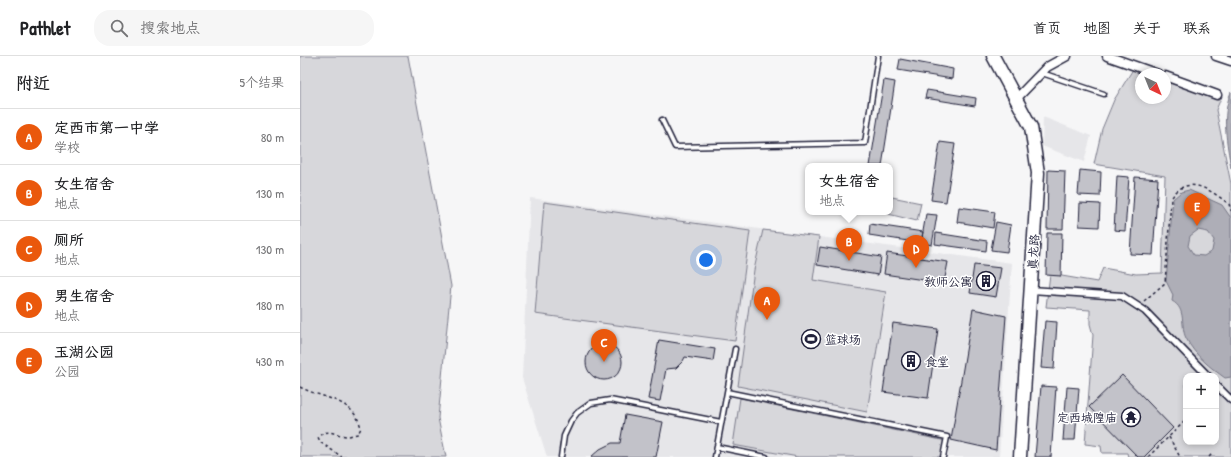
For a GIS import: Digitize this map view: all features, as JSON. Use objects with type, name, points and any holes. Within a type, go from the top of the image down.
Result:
[{"type":"main road","name":"真龙路","points":[[993,56],[1031,127],[1038,173],[1020,457]]},
{"type":"street","points":[[1016,99],[1047,67],[1067,56]]},
{"type":"street","points":[[1107,56],[1141,68]]},
{"type":"street","points":[[1216,56],[1231,61]]},
{"type":"street","points":[[1171,78],[1217,95]]},
{"type":"street","points":[[1031,290],[1122,296],[1145,310],[1205,373]]},
{"type":"street","points":[[1219,388],[1231,400]]},
{"type":"lane","points":[[662,120],[675,147],[865,142],[878,56]]},
{"type":"lane","points":[[1042,73],[1104,94]]},
{"type":"lane","points":[[715,457],[735,349]]},
{"type":"lane","points":[[727,392],[947,437],[943,457]]},
{"type":"lane","points":[[561,457],[564,436],[571,421],[577,413],[591,403],[610,400],[721,422]]},
{"type":"lane","points":[[717,447],[766,457]]},
{"type":"path","points":[[1138,306],[1165,283],[1171,199],[1174,192],[1184,186],[1193,185],[1208,189],[1229,204],[1231,211]]},
{"type":"path","points":[[300,387],[329,397],[350,409],[359,418],[361,428],[358,434],[349,436],[332,432],[323,432],[318,437],[320,442],[342,457]]},
{"type":"path","points":[[1148,457],[1183,423]]},
{"type":"path","points":[[1169,437],[1180,457]]},
{"type":"path","points":[[1209,457],[1212,454]]},
{"type":"shaded area","points":[[300,56],[408,56],[451,286],[438,418],[446,457],[300,457]]},
{"type":"shaded area","points":[[1135,66],[1140,68],[1135,68],[1135,104],[1171,104],[1171,79],[1221,98],[1216,110],[1231,184],[1231,457],[1128,457],[1127,453],[1102,453],[1101,446],[1085,444],[1093,335],[1090,324],[1090,310],[1046,307],[1050,274],[1097,282],[1103,268],[1136,274],[1162,273],[1165,176],[1094,164],[1102,129],[1114,100]]},
{"type":"shaded area","points":[[1231,92],[1231,168],[1226,130],[1226,110]]},
{"type":"shaded area","points":[[1043,117],[1091,136],[1084,162],[1042,146]]},
{"type":"shaded area","points":[[1189,190],[1222,205],[1231,218],[1231,377],[1225,378],[1198,356],[1184,333],[1180,308],[1172,301],[1173,295],[1166,281],[1173,199],[1181,192]],"holes":[[[1198,230],[1208,232],[1214,240],[1212,251],[1204,256],[1194,255],[1188,246],[1190,236]]]},
{"type":"shaded area","points":[[893,197],[921,203],[917,221],[892,215]]},
{"type":"shaded area","points":[[530,198],[1012,263],[999,457],[547,457],[522,378]]},
{"type":"shaded area","points":[[544,202],[750,231],[735,341],[535,314]]},
{"type":"shaded area","name":"篮球场","points":[[763,230],[819,237],[813,280],[886,292],[867,412],[738,386],[754,270]]},
{"type":"shaded area","points":[[740,398],[946,441],[943,457],[798,457],[733,445]]},
{"type":"building","points":[[900,59],[953,69],[952,79],[898,70]]},
{"type":"building","points":[[884,80],[895,82],[882,163],[870,163]]},
{"type":"building","points":[[927,90],[976,98],[975,106],[925,98]]},
{"type":"building","points":[[940,142],[955,144],[946,202],[931,200]]},
{"type":"building","points":[[1048,170],[1065,171],[1063,229],[1047,229]]},
{"type":"building","points":[[1080,170],[1101,172],[1100,196],[1078,195]]},
{"type":"building","points":[[1117,176],[1129,177],[1125,231],[1114,230]]},
{"type":"building","points":[[1135,177],[1158,179],[1153,255],[1130,254]]},
{"type":"building","points":[[1080,203],[1100,204],[1099,227],[1079,226]]},
{"type":"building","points":[[959,207],[995,212],[993,228],[957,222]]},
{"type":"building","points":[[926,214],[937,215],[932,245],[921,243]]},
{"type":"building","points":[[996,222],[1011,225],[1007,252],[991,250]]},
{"type":"building","points":[[870,224],[923,232],[921,243],[869,235]]},
{"type":"building","points":[[936,233],[987,241],[986,251],[935,244]]},
{"type":"building","points":[[1047,233],[1062,233],[1061,276],[1046,275]]},
{"type":"building","points":[[820,247],[881,257],[878,275],[817,265]]},
{"type":"building","points":[[887,253],[948,262],[944,283],[884,274]]},
{"type":"building","name":"教师公寓","points":[[974,265],[1001,268],[996,297],[970,293]]},
{"type":"building","points":[[973,309],[1006,316],[996,450],[951,440]]},
{"type":"building","points":[[1045,321],[1057,322],[1054,369],[1041,368]]},
{"type":"building","name":"食堂","points":[[893,323],[938,329],[928,398],[883,392]]},
{"type":"building","points":[[659,340],[715,349],[713,361],[685,357],[676,368],[666,369],[660,401],[648,399]]},
{"type":"building","points":[[608,344],[617,349],[621,355],[621,369],[617,375],[608,380],[600,380],[591,375],[587,369],[586,358],[591,349],[597,345]]},
{"type":"building","name":"定西城隍庙","points":[[1122,375],[1173,428],[1144,457],[1138,457],[1089,407]]},
{"type":"building","points":[[1041,386],[1056,387],[1051,457],[1035,457]]},
{"type":"building","points":[[1067,387],[1079,388],[1075,440],[1063,440]]},
{"type":"building","points":[[625,415],[663,422],[656,457],[591,457],[600,449],[612,443],[620,443]]},
{"type":"place","name":"玉湖公园","points":[[1197,226]]},
{"type":"place","name":"女生宿舍","points":[[849,261]]},
{"type":"place","name":"男生宿舍","points":[[916,268]]},
{"type":"place","name":"教师公寓","points":[[986,281]]},
{"type":"place","name":"定西市第一中学","points":[[767,320]]},
{"type":"place","name":"篮球场","points":[[811,339]]},
{"type":"place","name":"食堂","points":[[911,361]]},
{"type":"place","name":"厕所","points":[[604,362]]},
{"type":"place","name":"定西城隍庙","points":[[1131,417]]}]
